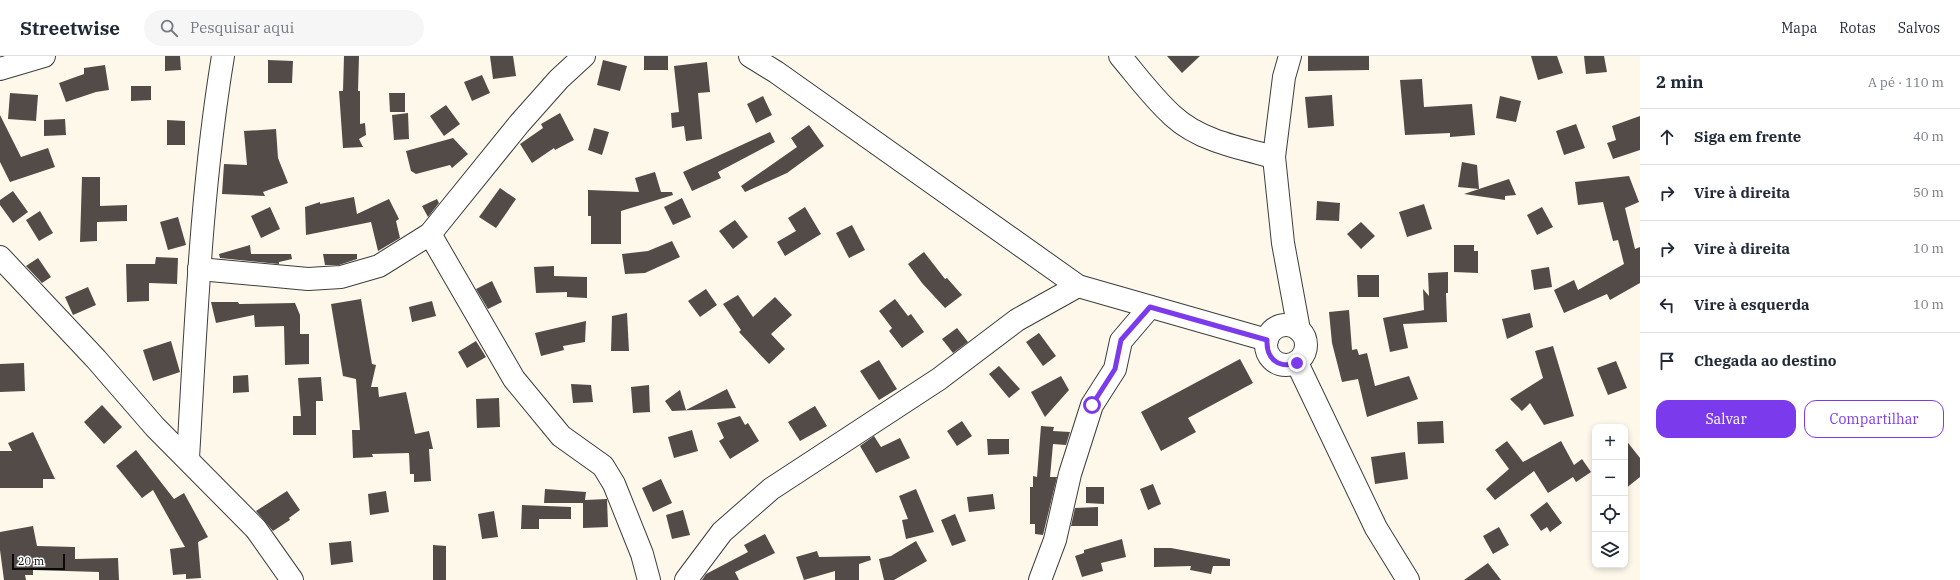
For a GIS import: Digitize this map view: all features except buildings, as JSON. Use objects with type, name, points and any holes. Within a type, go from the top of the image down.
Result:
[{"type":"street","points":[[0,69],[44,56]]},
{"type":"street","points":[[188,458],[199,269],[212,120],[223,56]]},
{"type":"street","points":[[199,269],[308,279],[340,277],[379,266],[430,234],[518,124],[559,79],[584,56]]},
{"type":"street","points":[[750,56],[776,72],[1078,286],[1267,340]]},
{"type":"street","points":[[1120,56],[1173,116],[1193,130],[1218,142],[1274,157]]},
{"type":"street","points":[[1290,56],[1284,78],[1274,157],[1283,243],[1299,330]]},
{"type":"street","points":[[430,234],[514,379],[561,436],[603,466],[614,484],[642,554],[649,580]]},
{"type":"street","points":[[0,257],[96,359],[155,427],[188,458],[256,529],[292,580]]},
{"type":"street","points":[[686,580],[722,532],[772,489],[939,379],[1017,320],[1078,286]]},
{"type":"street","points":[[1040,580],[1054,540],[1070,474],[1092,405],[1115,369],[1121,340],[1150,307]]},
{"type":"street","points":[[1284,326],[1292,326],[1299,330],[1307,343],[1303,358],[1297,363],[1281,365],[1274,362],[1269,356],[1266,348],[1270,333],[1276,328],[1284,326]]},
{"type":"street","points":[[1297,363],[1376,528],[1408,580]]},
{"type":"route","points":[[1092,405],[1115,369],[1121,340],[1150,307],[1267,340],[1266,348],[1269,356],[1274,362],[1281,365],[1297,363]]}]
